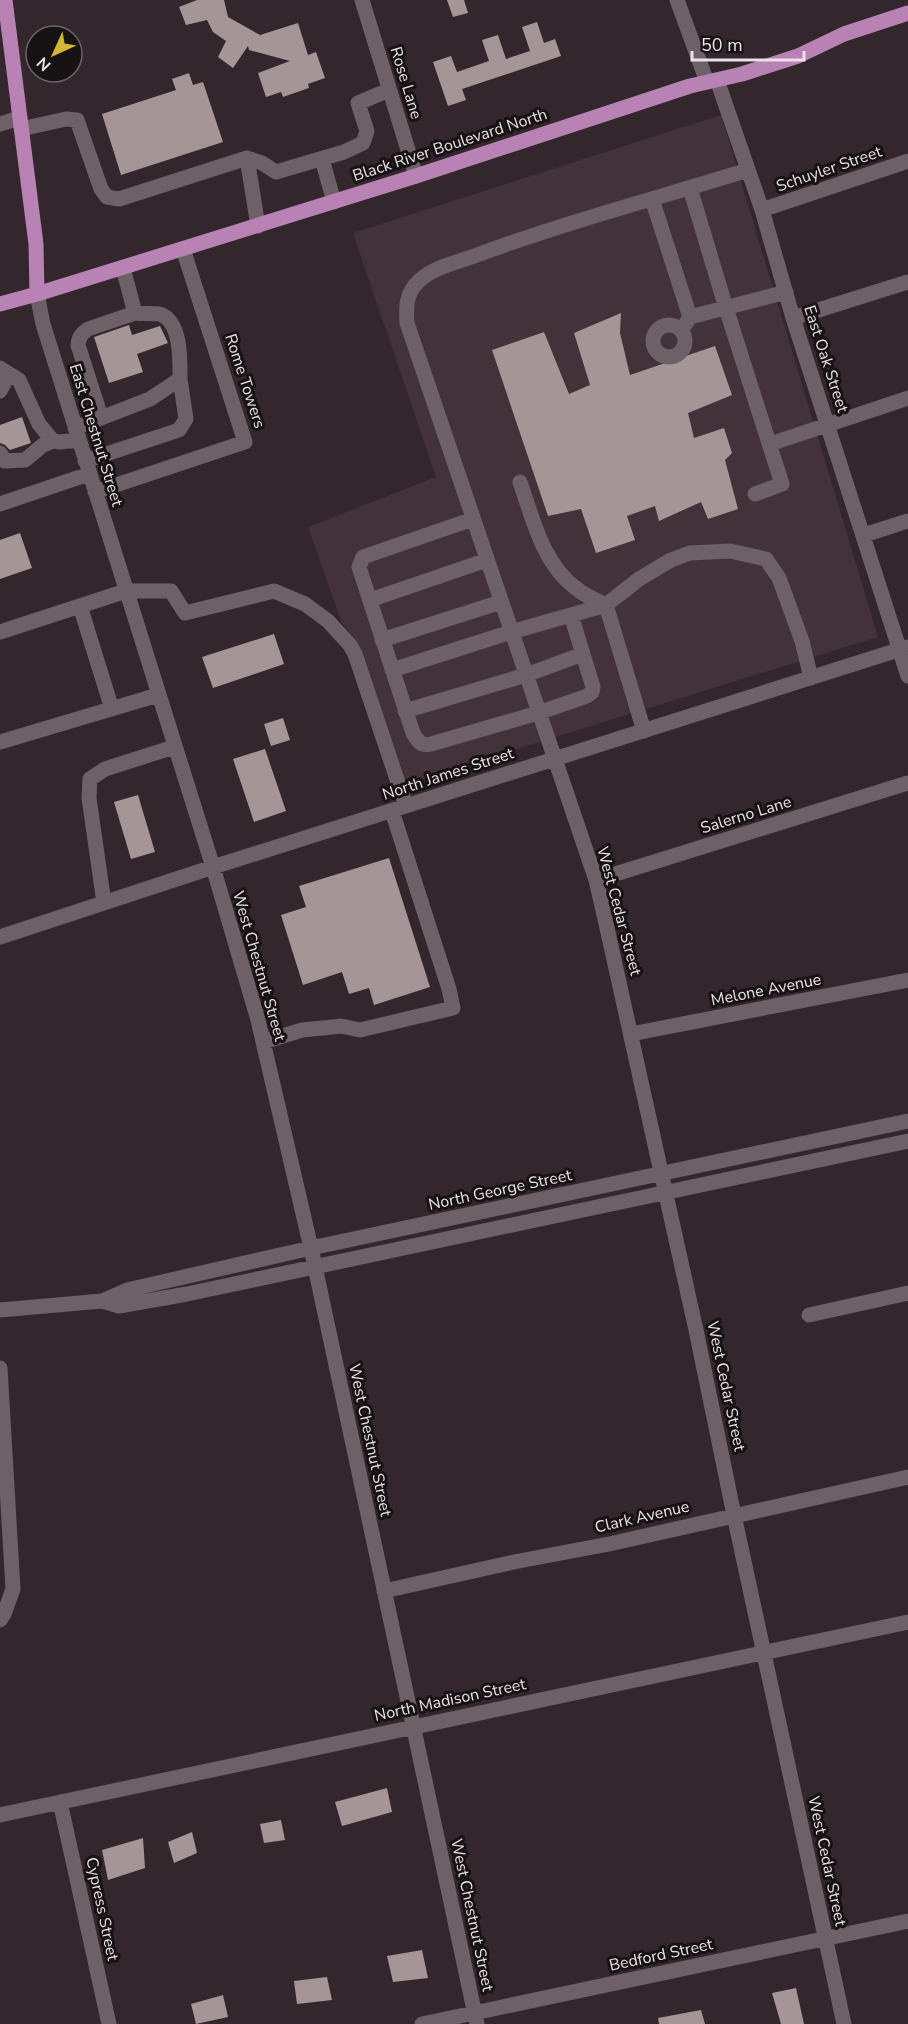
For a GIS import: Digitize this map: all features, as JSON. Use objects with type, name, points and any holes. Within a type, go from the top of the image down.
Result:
[{"type":"main road","name":"East Chestnut Street","points":[[3,4],[36,244],[37,294]]},
{"type":"main road","name":"Black River Boulevard North","points":[[0,304],[258,226],[712,81],[742,74],[798,56],[844,34],[908,13]]},
{"type":"street","name":"Rose Lane","points":[[362,0],[416,176]]},
{"type":"street","name":"East Oak Street","points":[[677,0],[712,81],[762,210],[827,424],[904,649],[908,676]]},
{"type":"street","points":[[0,124],[77,120],[101,189],[107,197],[119,199],[247,158],[262,163],[276,172],[344,152],[363,143],[367,131],[358,103],[389,90]]},
{"type":"street","points":[[247,158],[258,226]]},
{"type":"street","points":[[322,159],[334,202]]},
{"type":"street","name":"Schuyler Street","points":[[762,210],[908,161]]},
{"type":"street","name":"West Cedar Street","points":[[748,170],[516,241],[427,274],[418,281],[406,303],[407,322],[596,880],[696,1330],[844,2024]]},
{"type":"street","points":[[690,188],[782,484],[755,494]]},
{"type":"street","points":[[652,199],[690,317]]},
{"type":"street","name":"Rome Towers","points":[[95,492],[245,442],[183,249]]},
{"type":"street","points":[[123,268],[135,314]]},
{"type":"street","points":[[793,318],[908,282]]},
{"type":"street","points":[[681,331],[690,317],[786,292]]},
{"type":"street","name":"East Chestnut Street","points":[[37,294],[43,324],[213,867]]},
{"type":"street","points":[[0,504],[179,429],[186,419],[177,338],[172,325],[166,318],[159,314],[135,314],[82,333],[78,345],[101,417]]},
{"type":"street","points":[[0,391],[5,371],[19,380],[39,424],[53,441]]},
{"type":"street","points":[[0,453],[5,461],[25,460],[43,445],[53,441],[60,442],[77,434],[101,417],[150,399],[180,379]]},
{"type":"street","points":[[770,444],[908,398]]},
{"type":"street","points":[[520,482],[540,537],[556,569],[577,589],[606,605],[644,731]]},
{"type":"street","points":[[473,519],[363,557],[359,567],[405,711],[413,734],[418,741],[424,745],[538,713],[587,696],[592,692],[593,687],[571,615]]},
{"type":"street","points":[[864,535],[908,520]]},
{"type":"street","points":[[392,670],[606,605],[639,579],[671,560],[690,554],[730,551],[766,559],[780,578],[802,641],[811,678]]},
{"type":"street","points":[[370,600],[487,561]]},
{"type":"street","points":[[0,632],[126,591],[171,591],[185,613],[274,591],[305,604],[320,615],[350,645],[355,654],[399,808],[453,1008],[360,1030],[341,1026],[302,1030],[263,1042]]},
{"type":"street","points":[[382,640],[501,602]]},
{"type":"street","points":[[80,606],[112,709]]},
{"type":"street","name":"North James Street","points":[[0,937],[213,867],[904,649]]},
{"type":"street","points":[[405,711],[526,675],[583,654]]},
{"type":"street","points":[[0,742],[158,695]]},
{"type":"street","points":[[104,903],[89,798],[90,779],[105,769],[174,747]]},
{"type":"street","name":"Salerno Lane","points":[[596,880],[908,783]]},
{"type":"street","name":"West Chestnut Street","points":[[213,867],[263,1042],[311,1248],[476,2018]]},
{"type":"street","name":"Melone Avenue","points":[[631,1034],[908,980]]},
{"type":"street","name":"North George Street","points":[[0,1310],[102,1301],[127,1290],[311,1248],[908,1121]]},
{"type":"street","name":"North George Street","points":[[102,1301],[119,1306],[315,1267],[908,1140]]},
{"type":"street","points":[[809,1315],[908,1293]]},
{"type":"street","points":[[0,1368],[13,1589],[0,1620]]},
{"type":"street","name":"Clark Avenue","points":[[384,1591],[514,1562],[609,1544],[908,1477]]},
{"type":"street","name":"North Madison Street","points":[[0,1815],[908,1622]]},
{"type":"street","name":"Cypress Street","points":[[60,1803],[109,2024]]},
{"type":"street","name":"Bedford Street","points":[[422,2024],[476,2018],[908,1921]]},
{"type":"shaded area","points":[[721,115],[878,637],[407,783],[361,654],[355,639],[342,623],[308,527],[436,477],[353,233]]},
{"type":"building","points":[[197,0],[224,0],[228,17],[260,35],[298,23],[308,55],[316,52],[325,78],[308,84],[309,88],[283,97],[281,92],[266,97],[258,73],[290,61],[249,50],[248,46],[233,68],[218,57],[226,41],[213,32],[207,20],[186,25],[179,7]]},
{"type":"building","points":[[447,0],[464,0],[468,13],[453,17]]},
{"type":"building","points":[[537,22],[544,43],[555,39],[561,56],[462,89],[466,100],[448,106],[433,62],[451,56],[457,72],[489,61],[482,40],[498,35],[506,59],[530,51],[522,27]]},
{"type":"building","points":[[189,73],[193,85],[203,82],[223,142],[121,175],[102,114],[176,90],[172,79]]},
{"type":"building","points":[[621,313],[620,333],[630,375],[715,346],[732,395],[688,413],[694,438],[724,428],[732,453],[725,460],[738,509],[708,519],[701,502],[659,521],[655,506],[627,516],[635,540],[596,553],[581,509],[548,516],[492,350],[544,332],[569,394],[590,385],[574,333]]},
{"type":"building","points":[[129,325],[132,335],[160,326],[168,343],[137,354],[143,372],[109,383],[94,337]]},
{"type":"building","points":[[22,417],[31,443],[10,450],[0,443],[0,425]]},
{"type":"building","points":[[20,533],[32,568],[0,579],[0,540]]},
{"type":"building","points":[[274,634],[284,664],[213,688],[202,657]]},
{"type":"building","points":[[283,718],[290,740],[271,746],[264,724]]},
{"type":"building","points":[[265,749],[286,811],[254,822],[233,759]]},
{"type":"building","points":[[138,795],[155,852],[131,859],[114,802]]},
{"type":"building","points":[[389,858],[430,987],[374,1005],[369,988],[349,994],[342,972],[303,985],[281,915],[306,907],[299,886]]},
{"type":"building","points":[[387,1788],[392,1812],[342,1826],[335,1802]]},
{"type":"building","points":[[281,1820],[285,1840],[264,1843],[260,1824]]},
{"type":"building","points":[[192,1832],[197,1853],[174,1863],[168,1842]]},
{"type":"building","points":[[143,1838],[145,1868],[108,1880],[102,1850]]},
{"type":"building","points":[[422,1950],[428,1978],[393,1982],[387,1956]]},
{"type":"building","points":[[327,1977],[332,2000],[297,2004],[294,1981]]},
{"type":"building","points":[[796,1988],[804,2024],[781,2024],[772,1993]]},
{"type":"building","points":[[223,1995],[228,2017],[196,2024],[191,2004]]},
{"type":"building","points":[[701,2010],[705,2024],[659,2024],[658,2018]]}]
